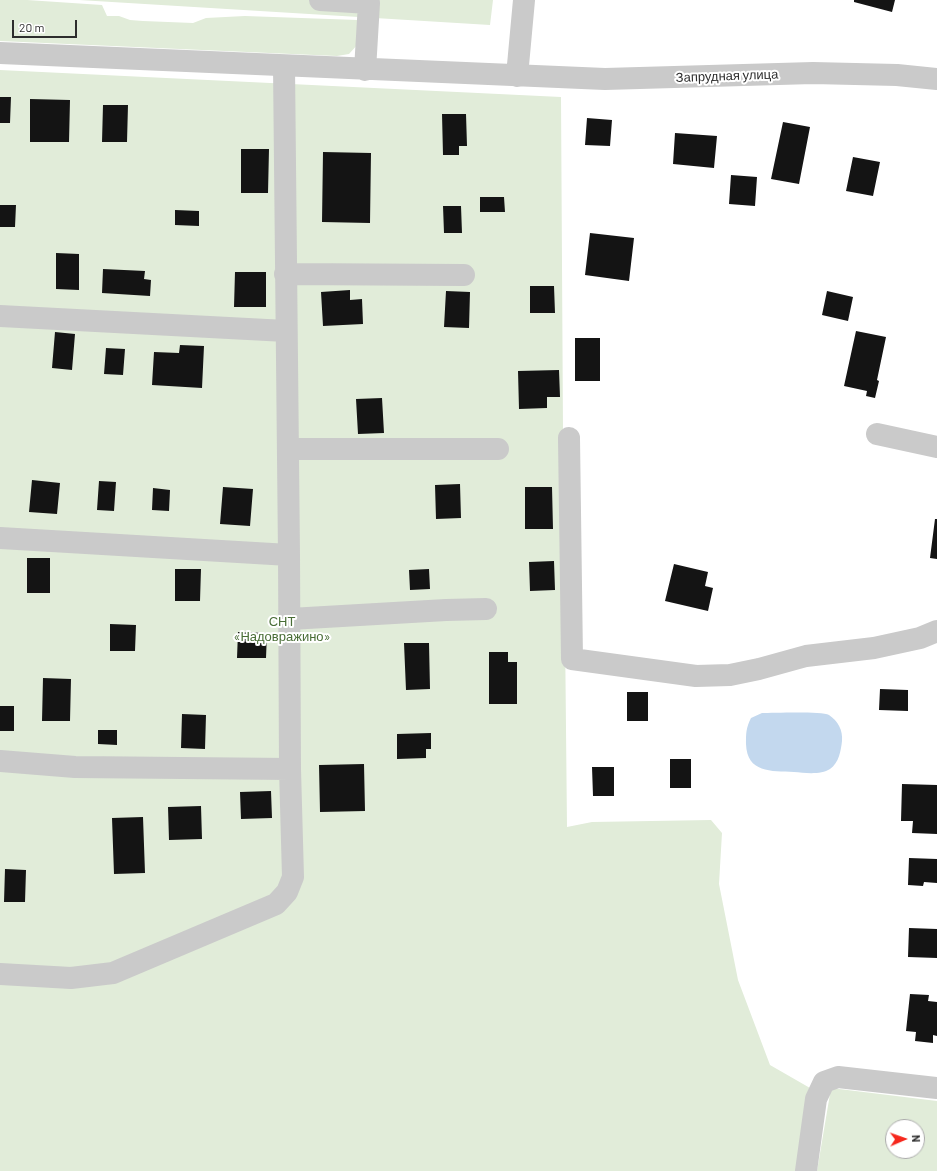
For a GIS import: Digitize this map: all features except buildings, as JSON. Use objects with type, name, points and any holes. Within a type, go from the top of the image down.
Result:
[{"type":"street","points":[[320,0],[369,2],[365,70]]},
{"type":"street","points":[[517,76],[524,0]]},
{"type":"street","name":"Запрудная улица","points":[[0,53],[605,80],[813,73],[897,75],[937,79]]},
{"type":"street","points":[[0,974],[71,978],[113,973],[276,904],[287,892],[293,877],[290,769],[290,556],[285,274],[284,66]]},
{"type":"street","points":[[285,274],[464,275]]},
{"type":"street","points":[[0,316],[286,331]]},
{"type":"street","points":[[877,434],[937,447]]},
{"type":"street","points":[[569,438],[572,659],[696,676],[730,675],[759,669],[806,656],[874,648],[920,638],[937,631]]},
{"type":"street","points":[[288,449],[498,449]]},
{"type":"street","points":[[0,538],[290,556]]},
{"type":"street","points":[[290,619],[486,609]]},
{"type":"street","points":[[0,761],[75,767],[290,769]]},
{"type":"street","points":[[806,1171],[816,1099],[824,1082],[838,1078],[937,1088]]},
{"type":"green space","points":[[0,0],[27,0],[102,5],[107,16],[119,16],[130,20],[143,21],[193,23],[206,18],[245,16],[358,20],[358,44],[349,54],[337,56],[0,41]]},
{"type":"green space","points":[[79,0],[493,0],[490,25]]},
{"type":"green space","name":"СНТ «Надовражино»","points":[[0,70],[561,97],[567,827],[592,822],[711,820],[722,833],[719,884],[738,980],[770,1065],[810,1088],[797,1171],[0,1171]]},
{"type":"green space","points":[[831,1088],[937,1101],[937,1171],[817,1171]]},
{"type":"water","points":[[762,713],[808,713],[829,715],[835,720],[842,733],[841,748],[836,763],[826,771],[813,773],[769,770],[756,765],[747,753],[747,731],[751,718]]}]
